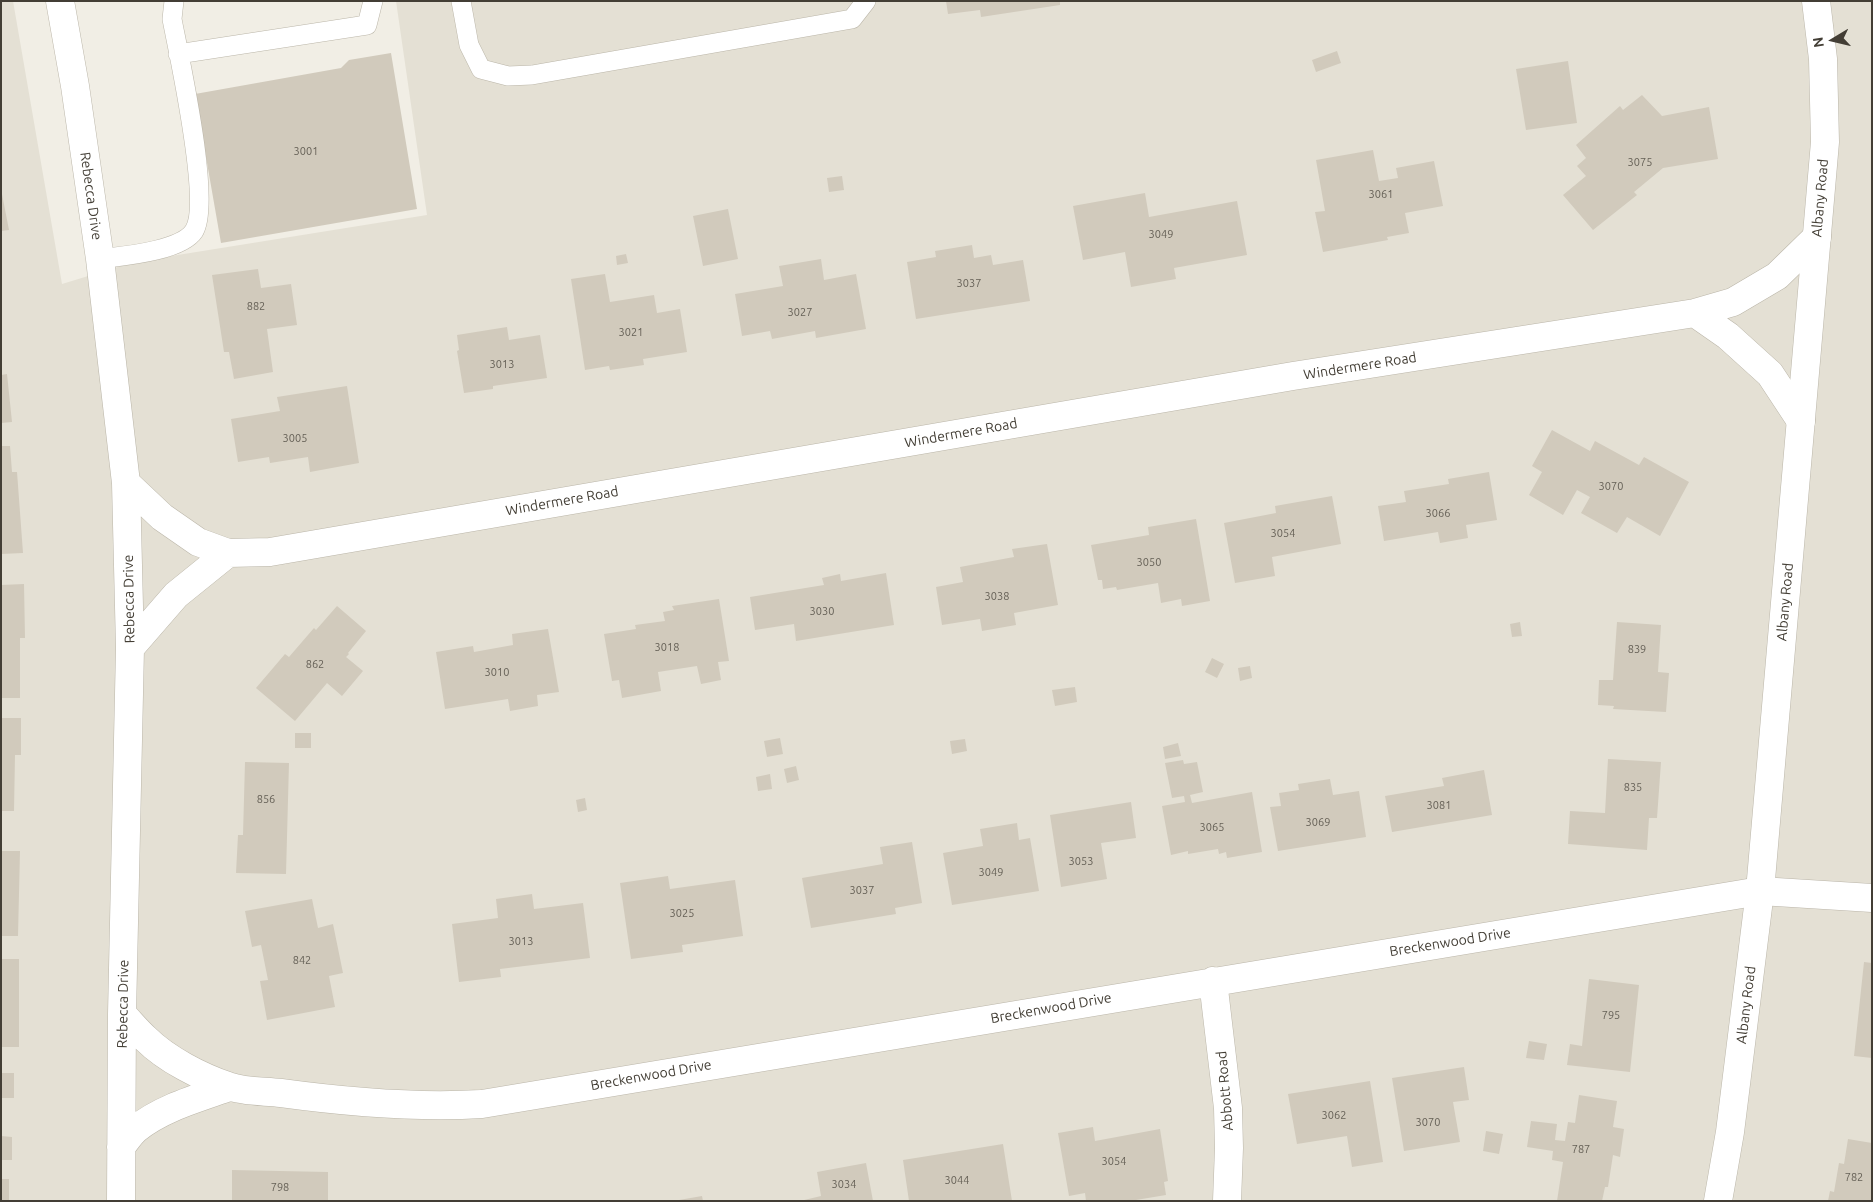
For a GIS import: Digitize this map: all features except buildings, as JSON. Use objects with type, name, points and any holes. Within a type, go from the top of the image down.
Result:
[{"type":"street","name":"Rebecca Drive","points":[[60,1],[100,259],[126,483],[130,648],[122,1014],[121,1201]]},
{"type":"street","name":"Albany Road","points":[[1718,1201],[1730,1132],[1760,890],[1816,237],[1826,142],[1823,59],[1816,1]]},
{"type":"street","name":"Windermere Road","points":[[126,483],[162,517],[198,542],[228,553],[270,552],[1274,380],[1695,313],[1733,302],[1777,276],[1816,237]]},
{"type":"street","points":[[1695,313],[1728,336],[1770,374],[1801,421]]},
{"type":"street","points":[[130,648],[176,596],[228,553]]},
{"type":"street","name":"Breckenwood Drive","points":[[122,1014],[146,1040],[167,1056],[229,1087],[300,1096],[400,1105],[482,1104],[1760,890],[1872,898]]},
{"type":"street","name":"Abbott Road","points":[[1213,981],[1228,1108],[1227,1201]]},
{"type":"street","name":"Breckenwood Drive","points":[[121,1147],[135,1130],[151,1119],[188,1102],[229,1087]]},
{"type":"lane","points":[[100,259],[147,252],[178,243],[193,232],[198,220],[198,180],[191,122],[172,18],[174,1]]},
{"type":"lane","points":[[178,54],[367,25],[373,1]]},
{"type":"lane","points":[[461,1],[469,45],[481,69],[508,76],[532,75],[852,19],[866,1]]},
{"type":"shaded area","points":[[1,1],[13,1],[62,284],[134,262],[427,215],[396,1],[1872,1],[1872,1201],[1,1201]]}]
